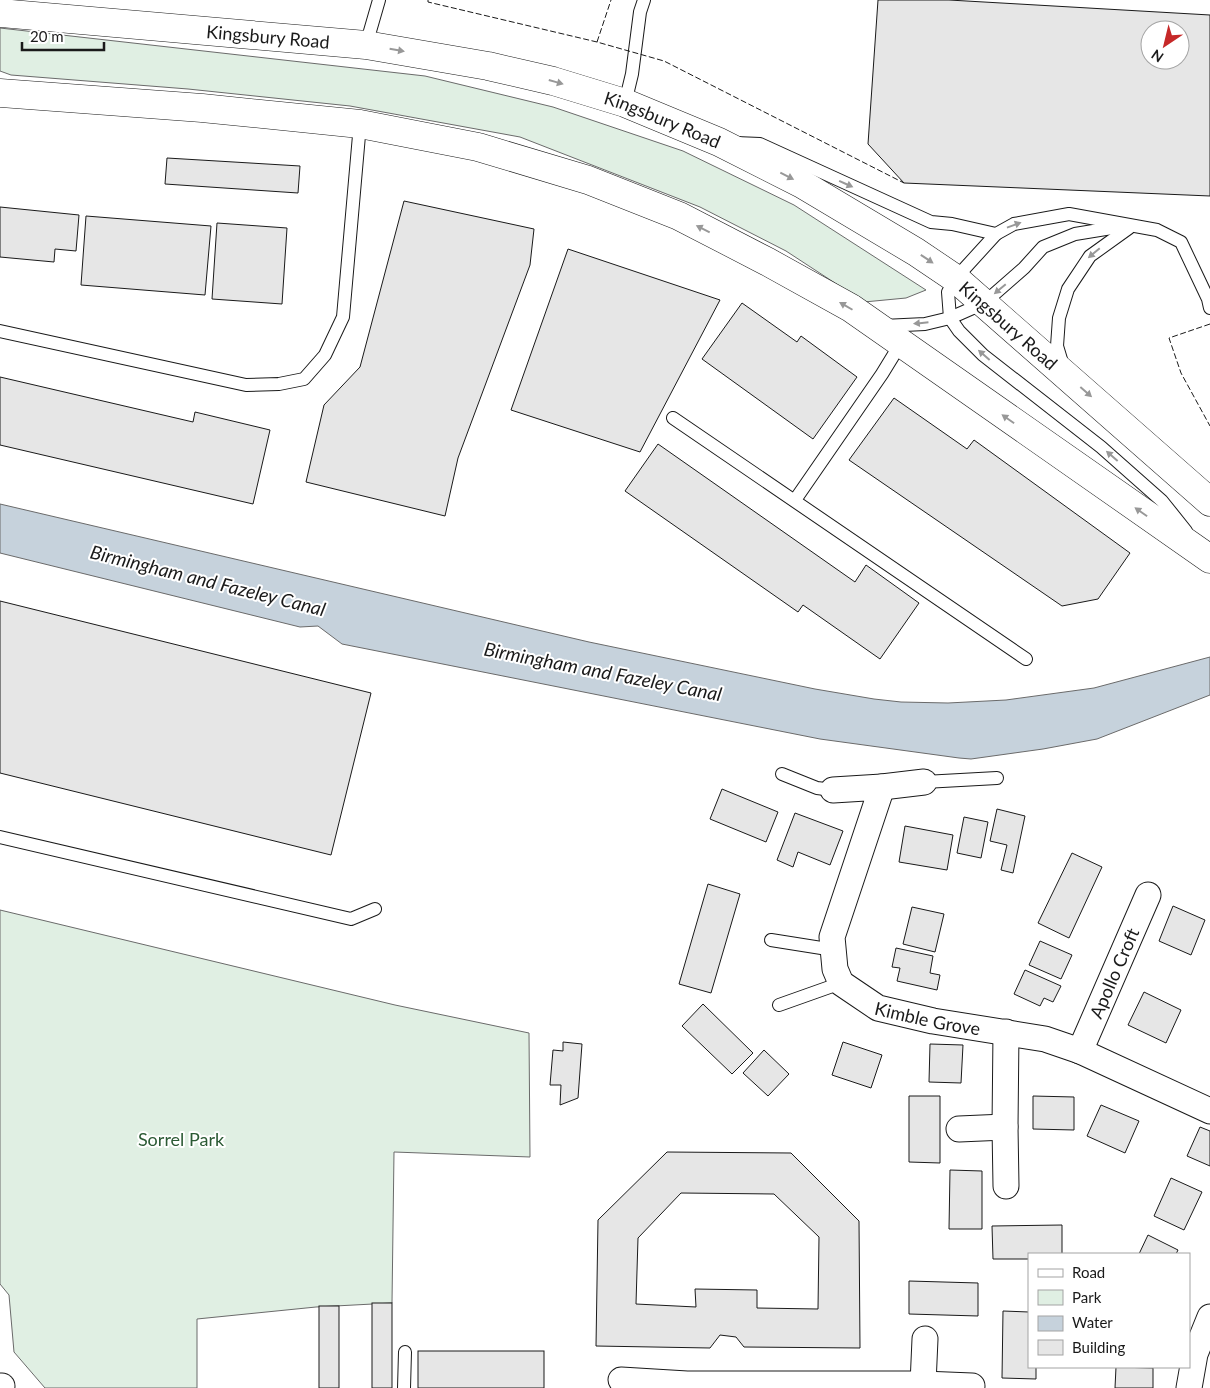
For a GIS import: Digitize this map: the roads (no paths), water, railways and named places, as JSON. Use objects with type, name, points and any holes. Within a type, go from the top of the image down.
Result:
[{"type":"highway","name":"Kingsbury Road","points":[[0,13],[366,45],[488,66],[553,80],[625,103],[719,142],[802,184],[916,252],[956,279],[1210,502]]},
{"type":"highway","points":[[0,94],[202,108],[360,124],[478,147],[588,180],[679,216],[851,308],[1207,557]]},
{"type":"street","points":[[833,790],[924,782]]},
{"type":"street","points":[[840,983],[835,969],[832,937],[882,787]]},
{"type":"street","name":"Apollo Croft","points":[[1080,1051],[1148,895]]},
{"type":"street","name":"Kimble Grove","points":[[840,983],[878,1008],[933,1022],[1045,1039],[1080,1051],[1210,1112]]},
{"type":"street","points":[[1006,1032],[1006,1186]]},
{"type":"street","points":[[959,1129],[1005,1127]]},
{"type":"street","points":[[1189,1388],[1195,1354],[1210,1317]]},
{"type":"street","points":[[923,1384],[925,1339]]},
{"type":"street","points":[[621,1380],[687,1386],[923,1384],[972,1386]]},
{"type":"lane","points":[[366,45],[379,0]]},
{"type":"lane","points":[[625,103],[632,74],[640,12],[644,0]]},
{"type":"lane","points":[[0,331],[246,385],[279,384],[304,379],[326,355],[343,317],[360,124]]},
{"type":"lane","points":[[719,142],[760,144],[931,222],[952,224],[996,234]]},
{"type":"lane","points":[[1207,557],[1162,501],[1101,447],[983,355],[959,331],[950,318],[948,292],[956,279],[996,234],[1014,224],[1069,214],[1157,230],[1181,242],[1208,299],[1210,308]]},
{"type":"lane","points":[[876,326],[925,324],[950,318],[984,302],[1024,268],[1044,247],[1075,234],[1134,225]]},
{"type":"lane","points":[[1066,375],[1057,346],[1059,318],[1068,289],[1090,256],[1134,225]]},
{"type":"lane","points":[[795,500],[882,374],[901,343]]},
{"type":"lane","points":[[674,418],[1026,659]]},
{"type":"lane","points":[[782,774],[817,788],[833,790]]},
{"type":"lane","points":[[924,782],[996,778]]},
{"type":"lane","points":[[0,837],[351,919],[375,909]]},
{"type":"lane","points":[[771,940],[834,950]]},
{"type":"lane","points":[[780,1005],[840,983]]},
{"type":"lane","points":[[404,1388],[405,1352]]},
{"type":"water","name":"Birmingham and Fazeley Canal","points":[[0,504],[589,642],[815,689],[874,699],[901,702],[948,703],[1006,700],[1094,688],[1210,657],[1210,695],[1097,739],[971,759],[820,739],[342,644],[318,626],[300,627],[0,553]]},
{"type":"park label","name":"Sorrel Park","points":[[181,1139]]}]
